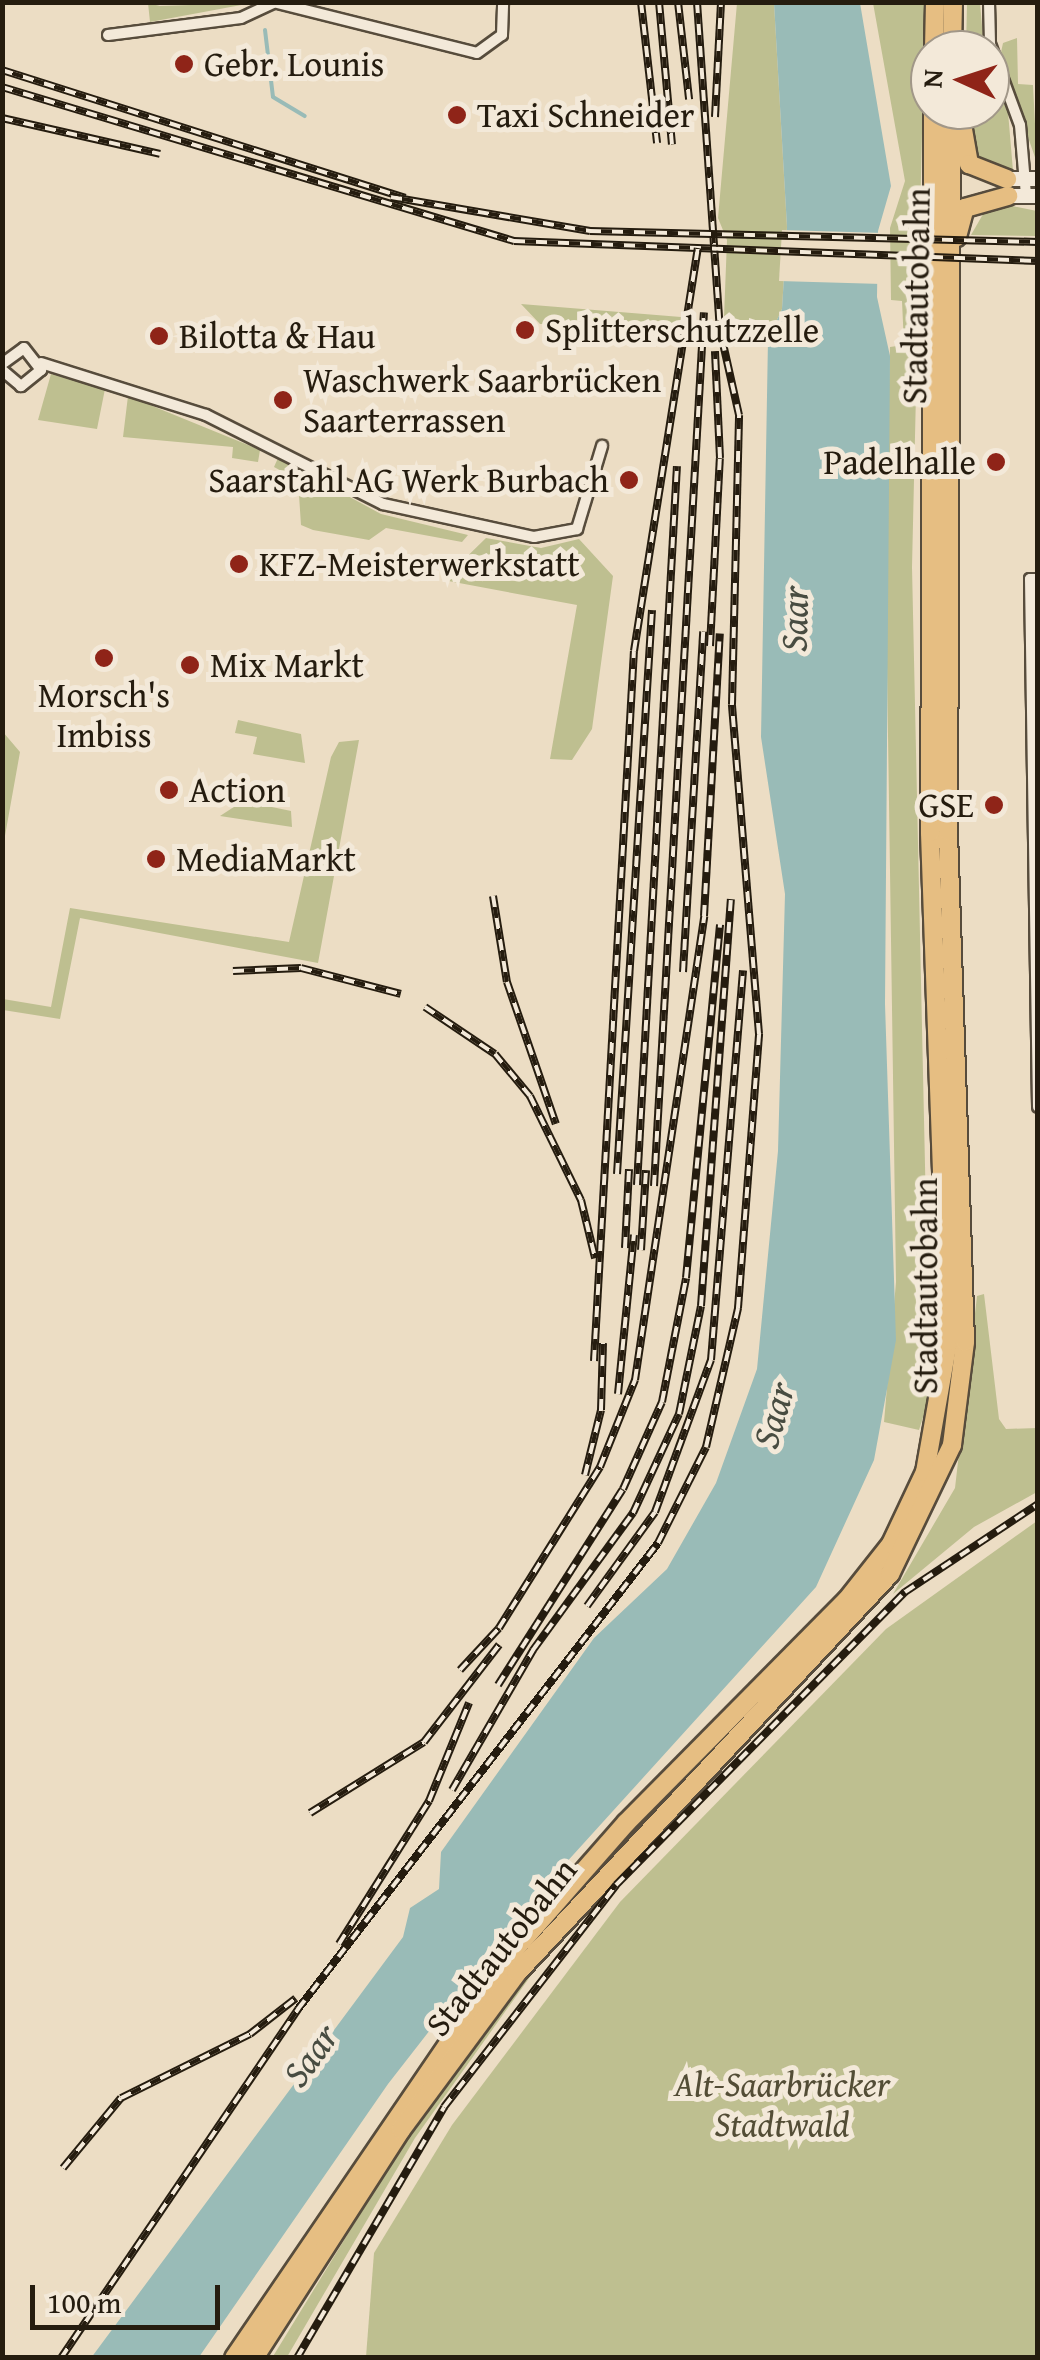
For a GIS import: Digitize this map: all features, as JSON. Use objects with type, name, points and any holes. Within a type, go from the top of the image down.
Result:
[{"type":"highway","points":[[934,30],[935,2]]},
{"type":"highway","points":[[952,30],[953,2]]},
{"type":"highway","points":[[962,2],[962,30]]},
{"type":"highway","name":"Stadtautobahn","points":[[257,2347],[503,1963],[877,1566],[935,1441],[948,1341],[930,832],[933,130]]},
{"type":"highway","name":"Stadtautobahn","points":[[257,2347],[516,1973],[638,1834],[858,1613],[903,1554],[941,1477],[965,1342],[950,925],[947,336],[951,130]]},
{"type":"highway","points":[[964,130],[969,164],[1023,188]]},
{"type":"highway","points":[[947,336],[959,217],[977,201],[1023,188]]},
{"type":"highway","points":[[230,2358],[257,2347]]},
{"type":"street","points":[[108,35],[241,18],[273,3],[477,53],[502,36],[502,2]]},
{"type":"street","points":[[989,2],[1023,188]]},
{"type":"street","points":[[40,364],[28,386],[4,360],[24,348],[40,364],[206,416],[384,504],[534,537],[576,528],[602,446]]},
{"type":"street","points":[[1038,579],[1030,580],[1038,1107]]},
{"type":"green space","points":[[148,3],[160,6],[252,3],[150,22]]},
{"type":"green space","points":[[737,3],[774,3],[787,227],[782,309],[768,339],[724,317],[727,240],[718,218]]},
{"type":"green space","points":[[873,3],[925,3],[924,30],[910,30],[910,130],[922,130],[912,567],[930,1395],[919,1430],[884,1422],[896,1282],[885,529],[890,347],[904,345],[902,301],[891,300],[890,228],[905,181]]},
{"type":"green space","points":[[967,3],[980,3],[982,30],[966,30]]},
{"type":"green space","points":[[1017,38],[1018,84],[1033,85],[1037,163],[1010,86],[1010,40]]},
{"type":"green space","points":[[969,130],[1010,130],[1013,171],[990,171],[972,157]]},
{"type":"green space","points":[[1012,206],[1037,211],[1037,236],[971,235],[986,209]]},
{"type":"green space","points":[[521,304],[681,317],[678,343],[629,338],[629,325],[540,324]]},
{"type":"green space","points":[[51,374],[105,389],[97,429],[38,420]]},
{"type":"green space","points":[[128,396],[260,450],[258,462],[232,458],[233,447],[123,437]]},
{"type":"green space","points":[[278,458],[381,514],[468,535],[462,542],[386,528],[369,540],[313,530],[301,525],[298,480],[274,467]]},
{"type":"green space","points":[[486,538],[541,548],[579,539],[613,576],[592,729],[572,760],[550,759],[577,605],[443,580]]},
{"type":"green space","points":[[238,720],[301,734],[305,763],[253,754],[257,737],[235,733]]},
{"type":"green space","points":[[3,732],[20,752],[3,847],[5,752]]},
{"type":"green space","points":[[359,740],[318,963],[80,918],[60,1019],[3,1010],[3,999],[51,1007],[70,908],[289,942],[331,757],[339,742]]},
{"type":"green space","points":[[243,801],[291,811],[292,827],[220,816]]},
{"type":"green space","points":[[984,1294],[999,1419],[1006,1429],[1037,1428],[1037,1492],[974,1527],[893,1594],[955,1488],[977,1296]]},
{"type":"green space","name":"Alt-Saarbrücker Stadtwald","points":[[1037,1521],[1037,2357],[366,2357],[374,2253],[452,2125],[620,1902],[886,1629]]},
{"type":"green space","points":[[562,1932],[415,2138],[287,2357],[272,2358],[409,2134]]},
{"type":"water","name":"Saar","points":[[774,3],[860,3],[891,186],[878,231],[877,297],[890,356],[885,1004],[896,1340],[874,1460],[816,1587],[525,1908],[388,2084],[199,2357],[91,2358],[403,1937],[410,1908],[439,1889],[441,1852],[594,1638],[667,1569],[716,1483],[757,1369],[778,1151],[785,894],[761,737],[768,339],[782,309],[787,227]]},
{"type":"pier","points":[[782,230],[883,233],[882,284],[779,281]]},
{"type":"waterway","points":[[265,30],[273,97],[305,116]]},
{"type":"railway","points":[[641,2],[657,143]]},
{"type":"railway","points":[[659,2],[672,144]]},
{"type":"railway","points":[[678,2],[689,99]]},
{"type":"railway","points":[[697,2],[720,334]]},
{"type":"railway","points":[[715,117],[721,2]]},
{"type":"railway","points":[[2,70],[405,198]]},
{"type":"railway","points":[[2,87],[514,241],[1038,261]]},
{"type":"railway","points":[[2,118],[160,154]]},
{"type":"railway","points":[[391,197],[590,231],[1038,242]]},
{"type":"railway","points":[[594,1361],[634,651],[698,248]]},
{"type":"railway","points":[[654,1186],[704,312]]},
{"type":"railway","points":[[61,2358],[298,2009],[658,1543],[706,1447],[738,1308],[759,1034],[732,704],[739,415],[718,321]]},
{"type":"railway","points":[[710,646],[720,458],[715,351]]},
{"type":"railway","points":[[637,1185],[677,466]]},
{"type":"railway","points":[[617,1174],[652,610]]},
{"type":"railway","points":[[683,972],[703,632]]},
{"type":"railway","points":[[460,1670],[499,1628],[600,1467],[635,1380],[704,916],[720,633]]},
{"type":"railway","points":[[493,896],[507,982],[556,1124]]},
{"type":"railway","points":[[452,1790],[533,1650],[633,1513],[679,1414],[701,1306],[731,899]]},
{"type":"railway","points":[[498,1685],[623,1489],[662,1402],[686,1278],[720,925]]},
{"type":"railway","points":[[233,971],[301,968],[401,994]]},
{"type":"railway","points":[[587,1606],[655,1512],[711,1360],[743,970]]},
{"type":"railway","points":[[425,1007],[495,1054],[530,1096],[581,1200],[595,1258]]},
{"type":"railway","points":[[625,1248],[629,1169]]},
{"type":"railway","points":[[641,1250],[646,1170]]},
{"type":"railway","points":[[618,1394],[634,1235]]},
{"type":"railway","points":[[585,1475],[601,1410],[603,1343]]},
{"type":"railway","points":[[297,2358],[444,2107],[616,1885],[905,1592],[1038,1504]]},
{"type":"railway","points":[[310,1813],[424,1742],[499,1645]]},
{"type":"railway","points":[[339,1944],[429,1801],[469,1703]]},
{"type":"railway","points":[[63,2168],[121,2098],[250,2034],[296,1998]]},
{"type":"place","name":"Gebr. Lounis","points":[[184,64]]},
{"type":"place","name":"Taxi Schneider","points":[[457,115]]},
{"type":"place","name":"Splitterschutzzelle","points":[[525,330]]},
{"type":"place","name":"Bilotta & Hau","points":[[159,336]]},
{"type":"place","name":"Waschwerk Saarbrücken Saarterrassen","points":[[283,400]]},
{"type":"place","name":"Padelhalle","points":[[996,462]]},
{"type":"place","name":"Saarstahl AG Werk Burbach","points":[[629,480]]},
{"type":"place","name":"KFZ-Meisterwerkstatt","points":[[239,564]]},
{"type":"place","name":"Morsch's Imbiss","points":[[104,658]]},
{"type":"place","name":"Mix Markt","points":[[190,665]]},
{"type":"place","name":"Action","points":[[169,790]]},
{"type":"place","name":"GSE","points":[[994,805]]},
{"type":"place","name":"MediaMarkt","points":[[156,859]]}]
